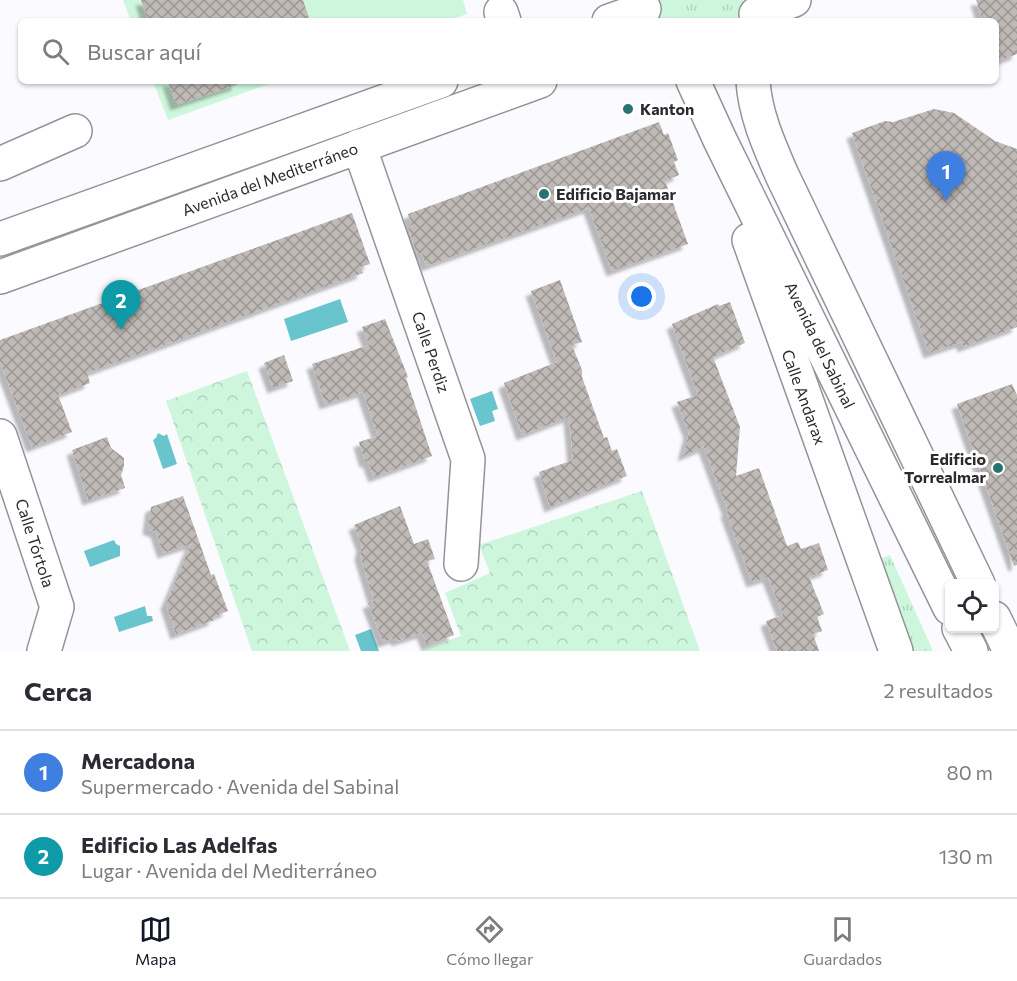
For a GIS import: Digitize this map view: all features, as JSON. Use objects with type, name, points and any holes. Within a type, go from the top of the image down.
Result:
[{"type":"street","points":[[755,12],[794,0]]},
{"type":"street","points":[[619,18],[644,10]]},
{"type":"street","name":"Avenida del Mediterráneo","points":[[0,239],[433,84]]},
{"type":"street","name":"Avenida del Mediterráneo","points":[[0,277],[532,84]]},
{"type":"street","name":"Avenida del Sabinal","points":[[694,84],[945,598]]},
{"type":"street","points":[[753,84],[753,95],[764,131],[782,176],[976,579]]},
{"type":"street","points":[[0,164],[75,131]]},
{"type":"street","name":"Calle Andarax","points":[[720,140],[755,258],[896,651]]},
{"type":"street","name":"Calle Perdiz","points":[[359,147],[468,459],[461,564]]},
{"type":"street","name":"Calle Tórtola","points":[[0,436],[57,607],[44,651]]},
{"type":"street","points":[[999,628],[1010,651]]},
{"type":"street","points":[[961,633],[970,651]]},
{"type":"green space","points":[[123,0],[463,0],[467,14],[455,18],[130,18]]},
{"type":"green space","points":[[656,0],[743,0],[741,18],[658,18]]},
{"type":"green space","points":[[154,84],[269,84],[168,120]]},
{"type":"green space","points":[[247,371],[350,651],[252,651],[166,401]]},
{"type":"green space","points":[[642,491],[700,651],[419,651],[461,636],[445,593],[490,573],[479,545]]},
{"type":"green space","points":[[890,555],[933,651],[905,651],[871,562]]},
{"type":"water","points":[[340,299],[348,322],[291,341],[284,319]]},
{"type":"water","points":[[492,391],[498,409],[492,411],[495,421],[480,426],[470,399]]},
{"type":"water","points":[[158,433],[164,436],[167,434],[177,464],[163,469],[153,440]]},
{"type":"water","points":[[114,540],[120,546],[120,556],[90,567],[84,551]]},
{"type":"water","points":[[145,606],[147,616],[152,616],[153,621],[119,632],[114,617]]},
{"type":"water","points":[[371,629],[379,651],[361,651],[355,635]]},
{"type":"building","points":[[141,0],[303,0],[309,18],[147,18]]},
{"type":"building","points":[[976,0],[1017,0],[1017,54],[999,61],[999,18],[982,18]]},
{"type":"building","points":[[169,84],[237,84],[237,85],[176,105]]},
{"type":"building","points":[[934,109],[954,113],[995,141],[1017,149],[1017,327],[963,347],[962,342],[929,353],[852,133],[885,121],[893,122]]},
{"type":"building","name":"Edificio Bajamar","points":[[659,122],[664,135],[668,133],[678,160],[674,162],[679,175],[665,181],[688,244],[612,271],[589,208],[426,266],[422,253],[417,254],[408,228],[412,227],[408,214]]},
{"type":"building","points":[[352,213],[370,264],[361,267],[363,273],[87,373],[90,383],[58,395],[72,432],[32,447],[0,362],[0,340]]},
{"type":"building","points":[[560,280],[582,342],[572,345],[582,370],[582,377],[604,438],[607,437],[612,451],[617,449],[627,476],[550,507],[539,472],[573,460],[569,417],[522,435],[504,383],[557,362],[531,291]]},
{"type":"building","points":[[730,302],[745,343],[713,357],[740,427],[736,476],[759,468],[787,546],[798,542],[801,549],[819,543],[828,570],[809,577],[824,614],[817,617],[822,631],[813,634],[819,651],[777,651],[766,621],[783,615],[768,577],[752,582],[704,447],[683,456],[689,433],[677,402],[698,395],[672,324],[718,304],[719,306]]},
{"type":"building","points":[[385,319],[408,377],[406,378],[432,456],[374,477],[368,461],[365,462],[359,442],[378,436],[363,392],[325,404],[312,364],[369,345],[362,327]]},
{"type":"building","points":[[284,355],[293,381],[273,388],[264,363]]},
{"type":"building","name":"Edificio Torrealmar","points":[[1012,384],[1017,395],[1017,565],[1014,566],[957,404]]},
{"type":"building","points":[[107,437],[111,448],[124,458],[121,475],[125,488],[88,500],[72,450]]},
{"type":"building","points":[[183,496],[211,575],[214,574],[228,611],[213,617],[214,620],[176,634],[166,604],[191,544],[163,553],[156,532],[148,529],[151,507]]},
{"type":"building","points":[[400,506],[414,544],[428,539],[435,559],[427,561],[454,635],[427,645],[422,633],[397,641],[396,638],[383,642],[368,603],[374,601],[360,555],[362,546],[354,525]]},
{"type":"place","name":"Kanton","points":[[628,109]]},
{"type":"place","name":"Edificio Bajamar","points":[[544,194]]},
{"type":"place","name":"Mercadona","points":[[946,201]]},
{"type":"place","name":"Edificio Las Adelfas","points":[[121,330]]},
{"type":"place","name":"Edificio Torrealmar","points":[[998,468]]}]
